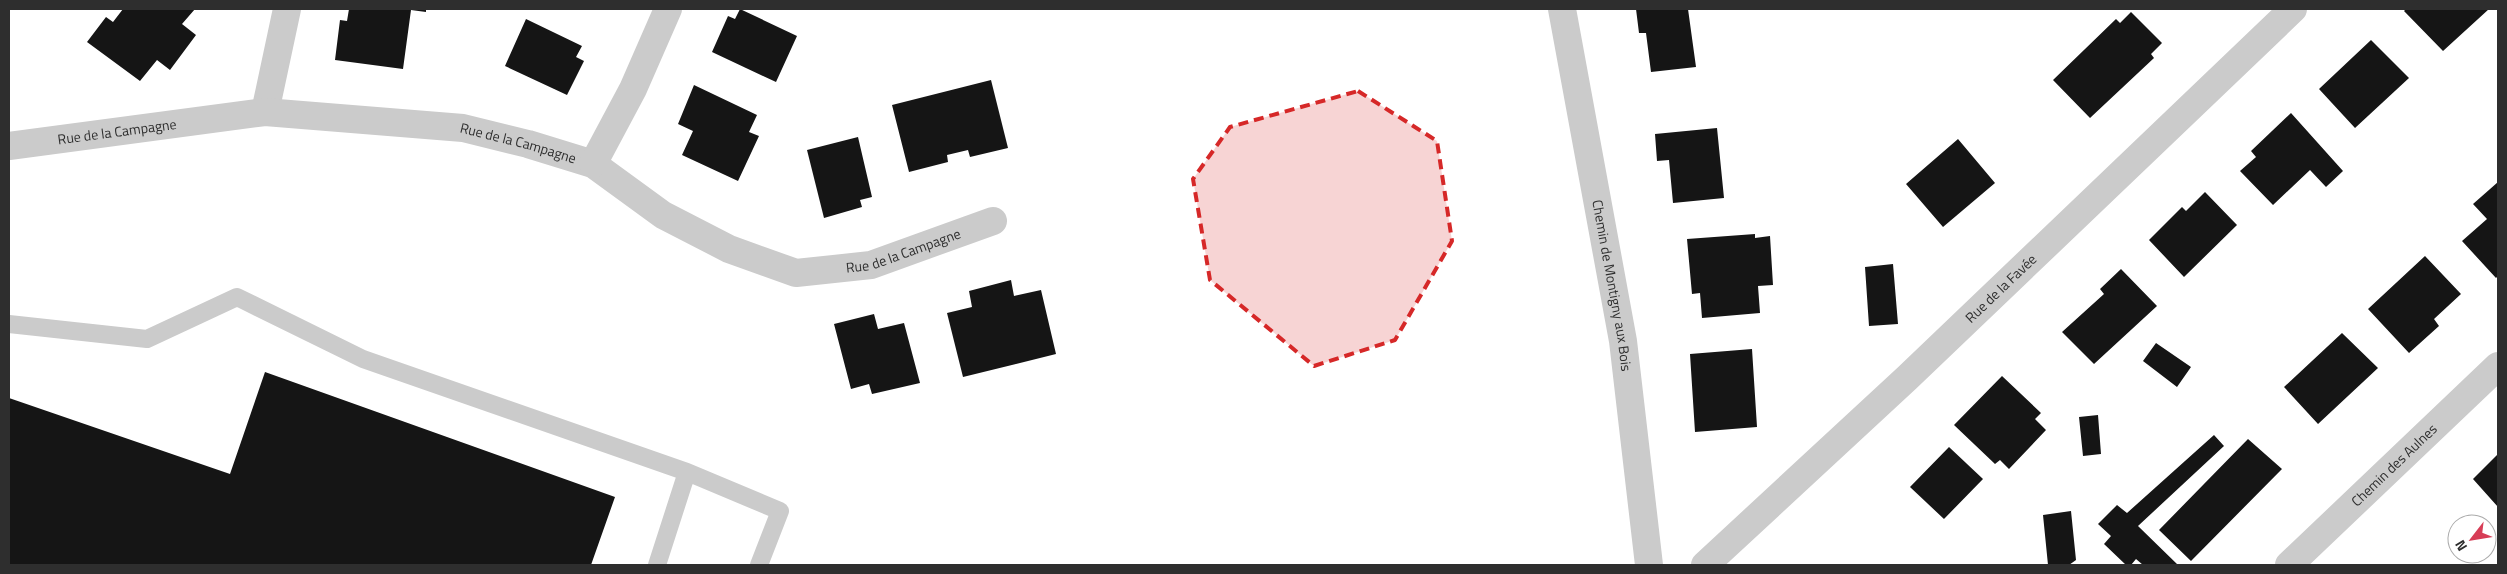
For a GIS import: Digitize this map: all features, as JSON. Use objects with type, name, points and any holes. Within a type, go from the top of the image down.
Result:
[{"type":"street","points":[[265,112],[287,9]]},
{"type":"street","points":[[593,164],[633,90],[668,9]]},
{"type":"street","name":"Chemin de Montigny aux Bois","points":[[1562,9],[1624,341],[1649,565]]},
{"type":"street","name":"Rue de la Favée","points":[[1705,565],[1900,384],[2293,9]]},
{"type":"street","name":"Rue de la Campagne","points":[[9,146],[265,112],[463,128],[528,144],[593,164],[663,215],[729,250],[796,273],[871,265],[993,221]]},
{"type":"street","name":"Chemin des Aulnes","points":[[2289,565],[2498,366]]},
{"type":"lane","points":[[9,324],[147,339],[237,297],[363,359],[687,472],[780,510],[759,565]]},
{"type":"lane","points":[[656,565],[687,472]]},
{"type":"highlighted area","points":[[1358,91],[1437,141],[1452,241],[1395,340],[1314,366],[1210,280],[1193,179],[1230,127]]},
{"type":"building","points":[[123,9],[195,9],[182,24],[196,35],[170,70],[157,60],[140,81],[87,42],[106,17],[113,22]]},
{"type":"building","points":[[349,9],[426,9],[426,12],[411,10],[403,69],[335,60],[340,20],[347,21]]},
{"type":"building","points":[[740,9],[797,36],[776,82],[712,52],[728,16],[735,19]]},
{"type":"building","points":[[1636,9],[1688,9],[1696,67],[1651,72],[1646,33],[1639,33]]},
{"type":"building","points":[[2406,9],[2489,9],[2443,51],[2404,11]]},
{"type":"building","points":[[2131,12],[2162,43],[2151,54],[2154,58],[2090,118],[2053,80],[2116,19],[2120,23]]},
{"type":"building","points":[[526,19],[582,46],[576,57],[584,61],[567,95],[505,66]]},
{"type":"building","points":[[2371,40],[2409,78],[2355,128],[2319,89]]},
{"type":"building","points":[[991,80],[1008,148],[970,157],[968,150],[947,155],[948,162],[909,172],[892,105]]},
{"type":"building","points":[[694,85],[757,115],[749,132],[759,136],[738,181],[682,155],[693,131],[678,124]]},
{"type":"building","points":[[2291,113],[2343,171],[2326,187],[2310,170],[2273,205],[2240,171],[2256,157],[2251,151]]},
{"type":"building","points":[[1717,128],[1724,198],[1673,203],[1669,160],[1657,161],[1655,134]]},
{"type":"building","points":[[858,137],[872,197],[860,200],[862,207],[824,218],[807,150]]},
{"type":"building","points":[[1958,139],[1995,183],[1943,227],[1906,184]]},
{"type":"building","points":[[2498,182],[2498,276],[2496,278],[2462,241],[2487,219],[2473,204]]},
{"type":"building","points":[[2205,192],[2237,225],[2184,277],[2149,240],[2182,207],[2186,211]]},
{"type":"building","points":[[1755,234],[1755,238],[1770,236],[1773,285],[1758,286],[1760,313],[1702,318],[1700,293],[1692,294],[1687,239]]},
{"type":"building","points":[[2425,256],[2461,294],[2434,319],[2439,326],[2409,353],[2368,309]]},
{"type":"building","points":[[1893,264],[1898,324],[1869,326],[1865,267]]},
{"type":"building","points":[[2121,269],[2157,306],[2094,364],[2062,332],[2104,294],[2100,289]]},
{"type":"building","points":[[1011,280],[1014,296],[1041,290],[1056,354],[963,377],[947,313],[972,307],[969,291]]},
{"type":"building","points":[[874,314],[878,329],[904,323],[920,383],[872,394],[869,384],[851,389],[834,324]]},
{"type":"building","points":[[2342,333],[2378,368],[2318,424],[2284,387]]},
{"type":"building","points":[[2156,343],[2191,367],[2177,387],[2143,361]]},
{"type":"building","points":[[1752,349],[1757,427],[1695,432],[1690,354]]},
{"type":"building","points":[[265,372],[615,497],[591,565],[9,565],[9,398],[230,474]]},
{"type":"building","points":[[2002,376],[2041,413],[2035,419],[2046,430],[2009,469],[2000,460],[1995,464],[1954,425]]},
{"type":"building","points":[[2098,415],[2101,454],[2083,456],[2079,417]]},
{"type":"building","points":[[2214,435],[2224,446],[2138,526],[2178,565],[2143,565],[2136,559],[2131,565],[2126,565],[2104,544],[2111,536],[2098,524],[2117,505],[2127,513]]},
{"type":"building","points":[[2248,439],[2282,469],[2191,561],[2159,530]]},
{"type":"building","points":[[1949,447],[1983,479],[1944,519],[1910,487]]},
{"type":"building","points":[[2498,454],[2498,507],[2473,479]]},
{"type":"building","points":[[2071,511],[2076,560],[2069,565],[2048,565],[2043,515]]}]
